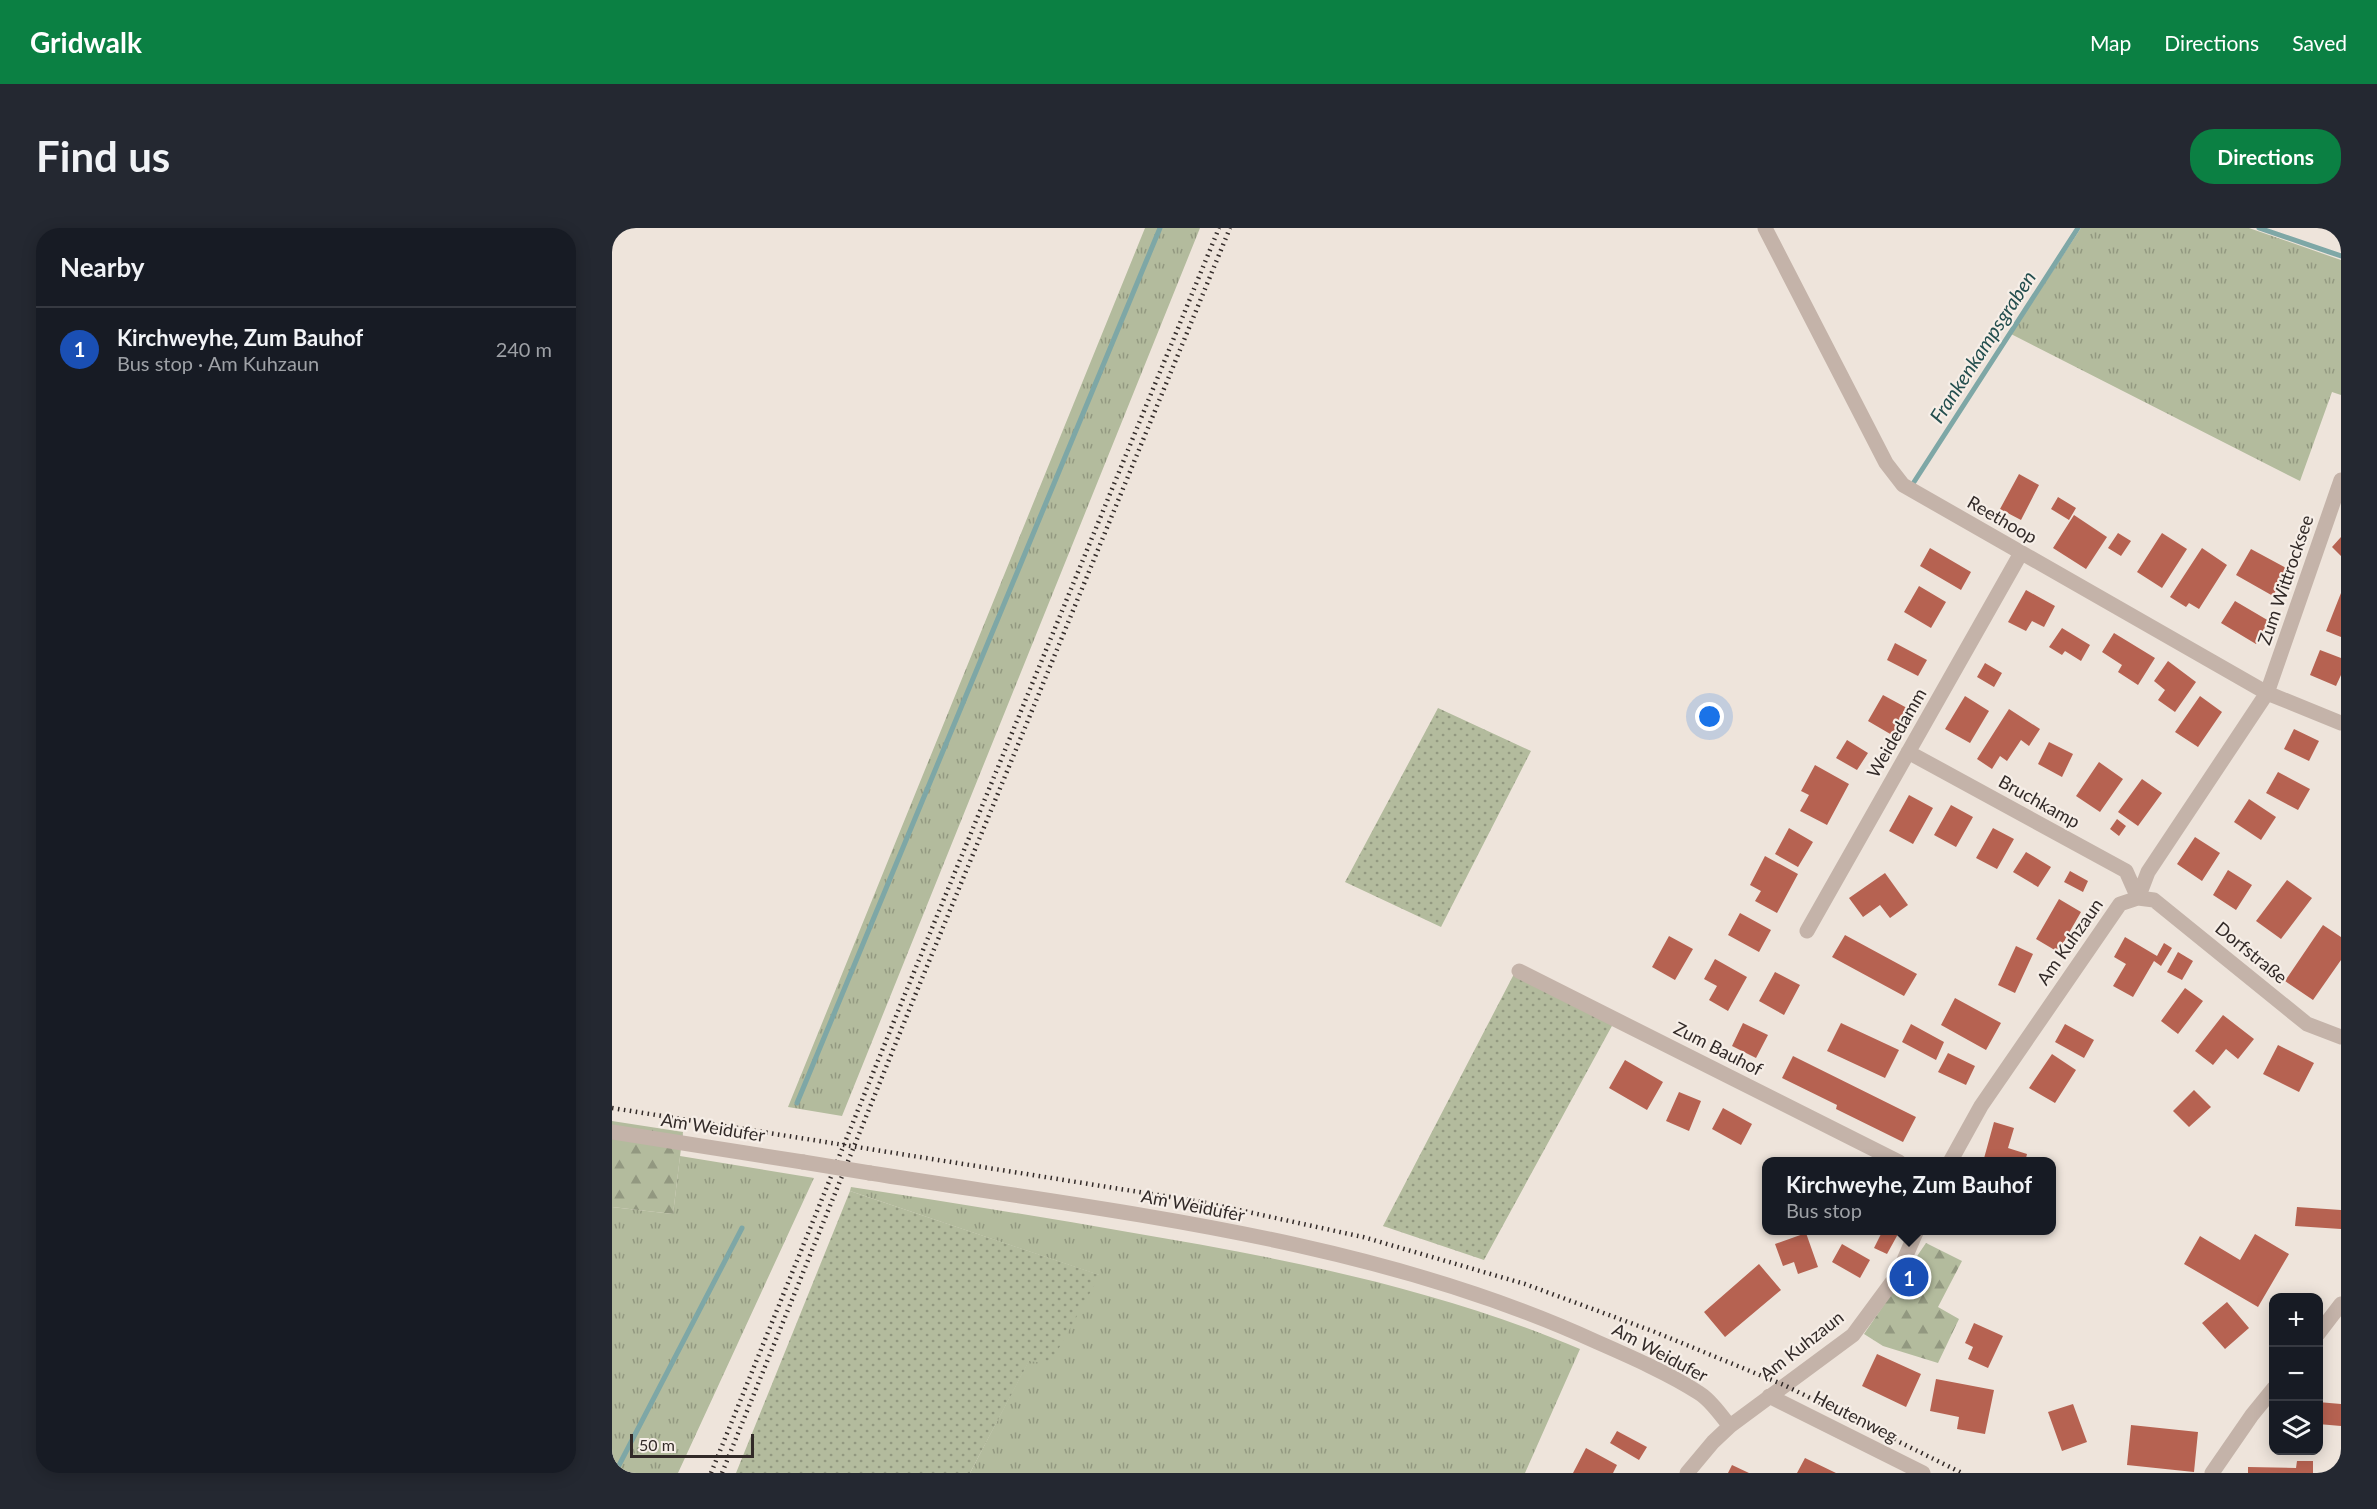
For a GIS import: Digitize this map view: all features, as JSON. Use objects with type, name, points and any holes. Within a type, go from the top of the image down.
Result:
[{"type":"street","name":"Reethoop","points":[[1764,228],[1886,463],[1903,485],[2267,693],[2341,723]]},
{"type":"street","name":"Zum Wittrocksee","points":[[2267,693],[2341,480]]},
{"type":"street","name":"Weidedamm","points":[[1807,931],[2021,553]]},
{"type":"street","points":[[2138,898],[2148,872],[2267,693]]},
{"type":"street","name":"Bruchkamp","points":[[1908,752],[2126,871],[2138,898]]},
{"type":"street","name":"Dorfstraße","points":[[2138,898],[2154,900],[2307,1024],[2341,1037]]},
{"type":"street","name":"Am Kuhzaun","points":[[1952,1157],[1981,1106],[2120,904],[2138,898]]},
{"type":"street","name":"Zum Bauhof","points":[[1520,971],[1891,1157]]},
{"type":"street","name":"Am Weidufer","points":[[612,1132],[1181,1222],[1333,1254],[1412,1275],[1548,1319],[1701,1394],[1730,1426]]},
{"type":"street","name":"Am Kuhzaun","points":[[1687,1473],[1730,1426],[1853,1335],[1898,1274],[1915,1235]]},
{"type":"street","points":[[2323,1329],[2340,1308]]},
{"type":"street","points":[[2212,1473],[2269,1394]]},
{"type":"street","name":"Heutenweg","points":[[1769,1396],[1923,1473]]},
{"type":"green space","points":[[1145,228],[1200,228],[842,1116],[788,1107]]},
{"type":"green space","points":[[2081,228],[2249,228],[2341,260],[2341,395],[2332,392],[2300,481],[2011,334]]},
{"type":"green space","points":[[1438,708],[1531,751],[1441,927],[1345,882]]},
{"type":"green space","points":[[1514,974],[1613,1024],[1484,1260],[1383,1226]]},
{"type":"green space","points":[[612,1121],[683,1132],[673,1214],[612,1207]]},
{"type":"green space","points":[[680,1156],[814,1178],[678,1473],[612,1473],[612,1207],[673,1214]]},
{"type":"green space","points":[[851,1187],[1093,1226],[1301,1264],[1358,1277],[1470,1309],[1580,1349],[1525,1473],[970,1473],[1029,1360],[1099,1275],[850,1191]]},
{"type":"green space","points":[[850,1191],[1100,1275],[1050,1364],[1029,1361],[970,1473],[736,1473]]},
{"type":"green space","points":[[1926,1243],[1962,1261],[1938,1307],[1959,1319],[1938,1363],[1883,1346],[1864,1334]]},
{"type":"building","points":[[2019,474],[2039,485],[2021,520],[2000,509]]},
{"type":"building","points":[[2058,497],[2076,508],[2069,520],[2051,509]]},
{"type":"building","points":[[2074,515],[2107,537],[2086,569],[2053,548]]},
{"type":"building","points":[[2118,533],[2131,541],[2121,556],[2108,548]]},
{"type":"building","points":[[2162,533],[2187,549],[2162,588],[2137,572]]},
{"type":"building","points":[[2341,537],[2341,556],[2332,547]]},
{"type":"building","points":[[1930,548],[1971,572],[1961,590],[1920,566]]},
{"type":"building","points":[[2202,548],[2227,565],[2199,609],[2189,603],[2186,607],[2170,597]]},
{"type":"building","points":[[2251,549],[2288,569],[2273,596],[2236,575]]},
{"type":"building","points":[[1919,586],[1946,602],[1931,628],[1904,612]]},
{"type":"building","points":[[2026,590],[2055,606],[2044,627],[2032,621],[2026,631],[2008,622]]},
{"type":"building","points":[[2341,593],[2341,637],[2326,631]]},
{"type":"building","points":[[2235,601],[2269,621],[2256,644],[2221,623]]},
{"type":"building","points":[[2062,628],[2090,645],[2081,661],[2065,651],[2062,655],[2049,647]]},
{"type":"building","points":[[2114,633],[2155,658],[2138,685],[2118,672],[2122,665],[2102,652]]},
{"type":"building","points":[[1895,643],[1927,660],[1918,676],[1887,660]]},
{"type":"building","points":[[2320,650],[2341,658],[2341,675],[2336,686],[2310,675]]},
{"type":"building","points":[[2168,661],[2196,682],[2175,712],[2158,700],[2165,690],[2154,681]]},
{"type":"building","points":[[1985,663],[2002,673],[1994,687],[1977,677]]},
{"type":"building","points":[[1883,695],[1907,708],[1892,735],[1868,721]]},
{"type":"building","points":[[1965,696],[1989,711],[1970,743],[1945,729]]},
{"type":"building","points":[[2200,696],[2222,712],[2198,747],[2175,732]]},
{"type":"building","points":[[2009,709],[2040,729],[2029,746],[2021,740],[2007,761],[2000,756],[1992,769],[1977,759]]},
{"type":"building","points":[[2294,729],[2319,741],[2309,761],[2284,749]]},
{"type":"building","points":[[1847,740],[1868,753],[1857,770],[1836,758]]},
{"type":"building","points":[[2049,742],[2073,754],[2062,777],[2038,764]]},
{"type":"building","points":[[2099,762],[2123,779],[2100,812],[2076,796]]},
{"type":"building","points":[[1815,765],[1849,784],[1827,825],[1800,811],[1809,795],[1801,791]]},
{"type":"building","points":[[2278,772],[2310,789],[2298,810],[2266,793]]},
{"type":"building","points":[[2142,779],[2162,793],[2138,826],[2118,812]]},
{"type":"building","points":[[1909,795],[1933,808],[1913,844],[1889,831]]},
{"type":"building","points":[[2249,799],[2276,817],[2261,840],[2234,822]]},
{"type":"building","points":[[1951,805],[1973,817],[1956,847],[1934,835]]},
{"type":"building","points":[[2117,819],[2126,826],[2119,836],[2110,829]]},
{"type":"building","points":[[1789,828],[1813,842],[1798,867],[1775,854]]},
{"type":"building","points":[[1993,828],[2014,839],[1997,869],[1976,858]]},
{"type":"building","points":[[2195,837],[2220,853],[2202,881],[2177,864]]},
{"type":"building","points":[[2026,852],[2051,867],[2038,887],[2013,872]]},
{"type":"building","points":[[1765,856],[1798,874],[1777,913],[1755,901],[1761,891],[1750,885]]},
{"type":"building","points":[[2228,870],[2252,885],[2236,910],[2213,895]]},
{"type":"building","points":[[2070,871],[2088,881],[2083,892],[2064,882]]},
{"type":"building","points":[[1885,873],[1908,905],[1890,918],[1880,905],[1863,917],[1849,898]]},
{"type":"building","points":[[2287,880],[2312,898],[2281,939],[2256,921]]},
{"type":"building","points":[[2059,899],[2081,912],[2058,952],[2036,939]]},
{"type":"building","points":[[1740,913],[1771,930],[1759,952],[1728,935]]},
{"type":"building","points":[[2323,925],[2341,937],[2341,960],[2313,1000],[2285,981]]},
{"type":"building","points":[[1845,935],[1917,974],[1904,996],[1832,957]]},
{"type":"building","points":[[1669,936],[1693,949],[1675,980],[1652,967]]},
{"type":"building","points":[[2125,937],[2157,956],[2164,943],[2172,948],[2161,966],[2154,961],[2133,997],[2113,986],[2126,964],[2114,957]]},
{"type":"building","points":[[2016,946],[2033,954],[2015,993],[1998,985]]},
{"type":"building","points":[[2178,952],[2193,961],[2182,980],[2167,972]]},
{"type":"building","points":[[1715,959],[1747,977],[1728,1011],[1709,1000],[1717,986],[1704,979]]},
{"type":"building","points":[[1775,972],[1800,985],[1784,1015],[1759,1001]]},
{"type":"building","points":[[2185,988],[2203,1001],[2178,1034],[2161,1021]]},
{"type":"building","points":[[1955,998],[2001,1023],[1986,1050],[1941,1025]]},
{"type":"building","points":[[2223,1015],[2254,1039],[2238,1059],[2226,1049],[2213,1065],[2195,1051]]},
{"type":"building","points":[[1743,1023],[1768,1035],[1756,1058],[1732,1046]]},
{"type":"building","points":[[1841,1023],[1899,1050],[1885,1078],[1827,1051]]},
{"type":"building","points":[[1911,1024],[1944,1042],[1936,1060],[1902,1042]]},
{"type":"building","points":[[2065,1024],[2094,1040],[2084,1058],[2055,1042]]},
{"type":"building","points":[[2278,1045],[2314,1063],[2299,1092],[2263,1074]]},
{"type":"building","points":[[1948,1053],[1975,1066],[1966,1085],[1938,1072]]},
{"type":"building","points":[[2052,1054],[2076,1070],[2055,1103],[2029,1088]]},
{"type":"building","points":[[1793,1056],[1916,1117],[1903,1142],[1836,1109],[1837,1105],[1782,1078]]},
{"type":"building","points":[[1625,1060],[1663,1082],[1647,1110],[1609,1088]]},
{"type":"building","points":[[2194,1090],[2211,1107],[2189,1127],[2173,1111]]},
{"type":"building","points":[[1679,1092],[1701,1101],[1689,1131],[1666,1121]]},
{"type":"building","points":[[1723,1108],[1752,1124],[1741,1145],[1712,1129]]},
{"type":"building","points":[[1994,1122],[2014,1128],[2008,1148],[2027,1154],[2026,1157],[1984,1157]]},
{"type":"building","points":[[2297,1207],[2341,1210],[2341,1229],[2295,1226]]},
{"type":"building","points":[[2255,1234],[2289,1254],[2258,1307],[2184,1264],[2200,1236],[2240,1260]]},
{"type":"building","points":[[1807,1235],[1818,1267],[1798,1274],[1794,1262],[1783,1266],[1775,1244]]},
{"type":"building","points":[[1880,1235],[1897,1235],[1887,1254],[1874,1248]]},
{"type":"building","points":[[1842,1244],[1870,1260],[1860,1278],[1832,1262]]},
{"type":"building","points":[[1759,1264],[1781,1290],[1725,1337],[1704,1312]]},
{"type":"building","points":[[2227,1302],[2249,1328],[2225,1349],[2202,1323]]},
{"type":"building","points":[[1974,1323],[2003,1336],[1988,1368],[1968,1359],[1973,1347],[1965,1343]]},
{"type":"building","points":[[1877,1354],[1921,1374],[1906,1407],[1862,1386]]},
{"type":"building","points":[[1936,1379],[1994,1390],[1985,1434],[1957,1429],[1959,1417],[1930,1411]]},
{"type":"building","points":[[2323,1402],[2341,1404],[2341,1426],[2323,1424]]},
{"type":"building","points":[[2073,1404],[2087,1442],[2062,1451],[2048,1412]]},
{"type":"building","points":[[2131,1425],[2198,1432],[2194,1472],[2127,1465]]},
{"type":"building","points":[[1617,1431],[1647,1447],[1639,1460],[1610,1443]]},
{"type":"building","points":[[1586,1448],[1617,1465],[1613,1473],[1573,1473]]},
{"type":"building","points":[[1805,1458],[1836,1473],[1797,1473]]},
{"type":"building","points":[[2297,1461],[2313,1461],[2313,1473],[2248,1473],[2248,1467],[2296,1468]]},
{"type":"building","points":[[1732,1465],[1749,1473],[1728,1473]]},
{"type":"waterway","points":[[797,1103],[1160,228]]},
{"type":"waterway","name":"Frankenkampsgraben","points":[[1914,482],[2078,228]]},
{"type":"waterway","name":"Frankenkampsgraben","points":[[2259,228],[2341,256]]},
{"type":"waterway","points":[[615,1473],[742,1228]]},
{"type":"railway","points":[[711,1473],[1219,228]]},
{"type":"railway","points":[[722,1473],[1230,228]]},
{"type":"railway","points":[[612,1108],[1202,1202],[1363,1237],[1525,1284],[1655,1332],[1784,1385],[1962,1473]]},
{"type":"place","name":"Kirchweyhe, Zum Bauhof","points":[[1909,1277]]}]
